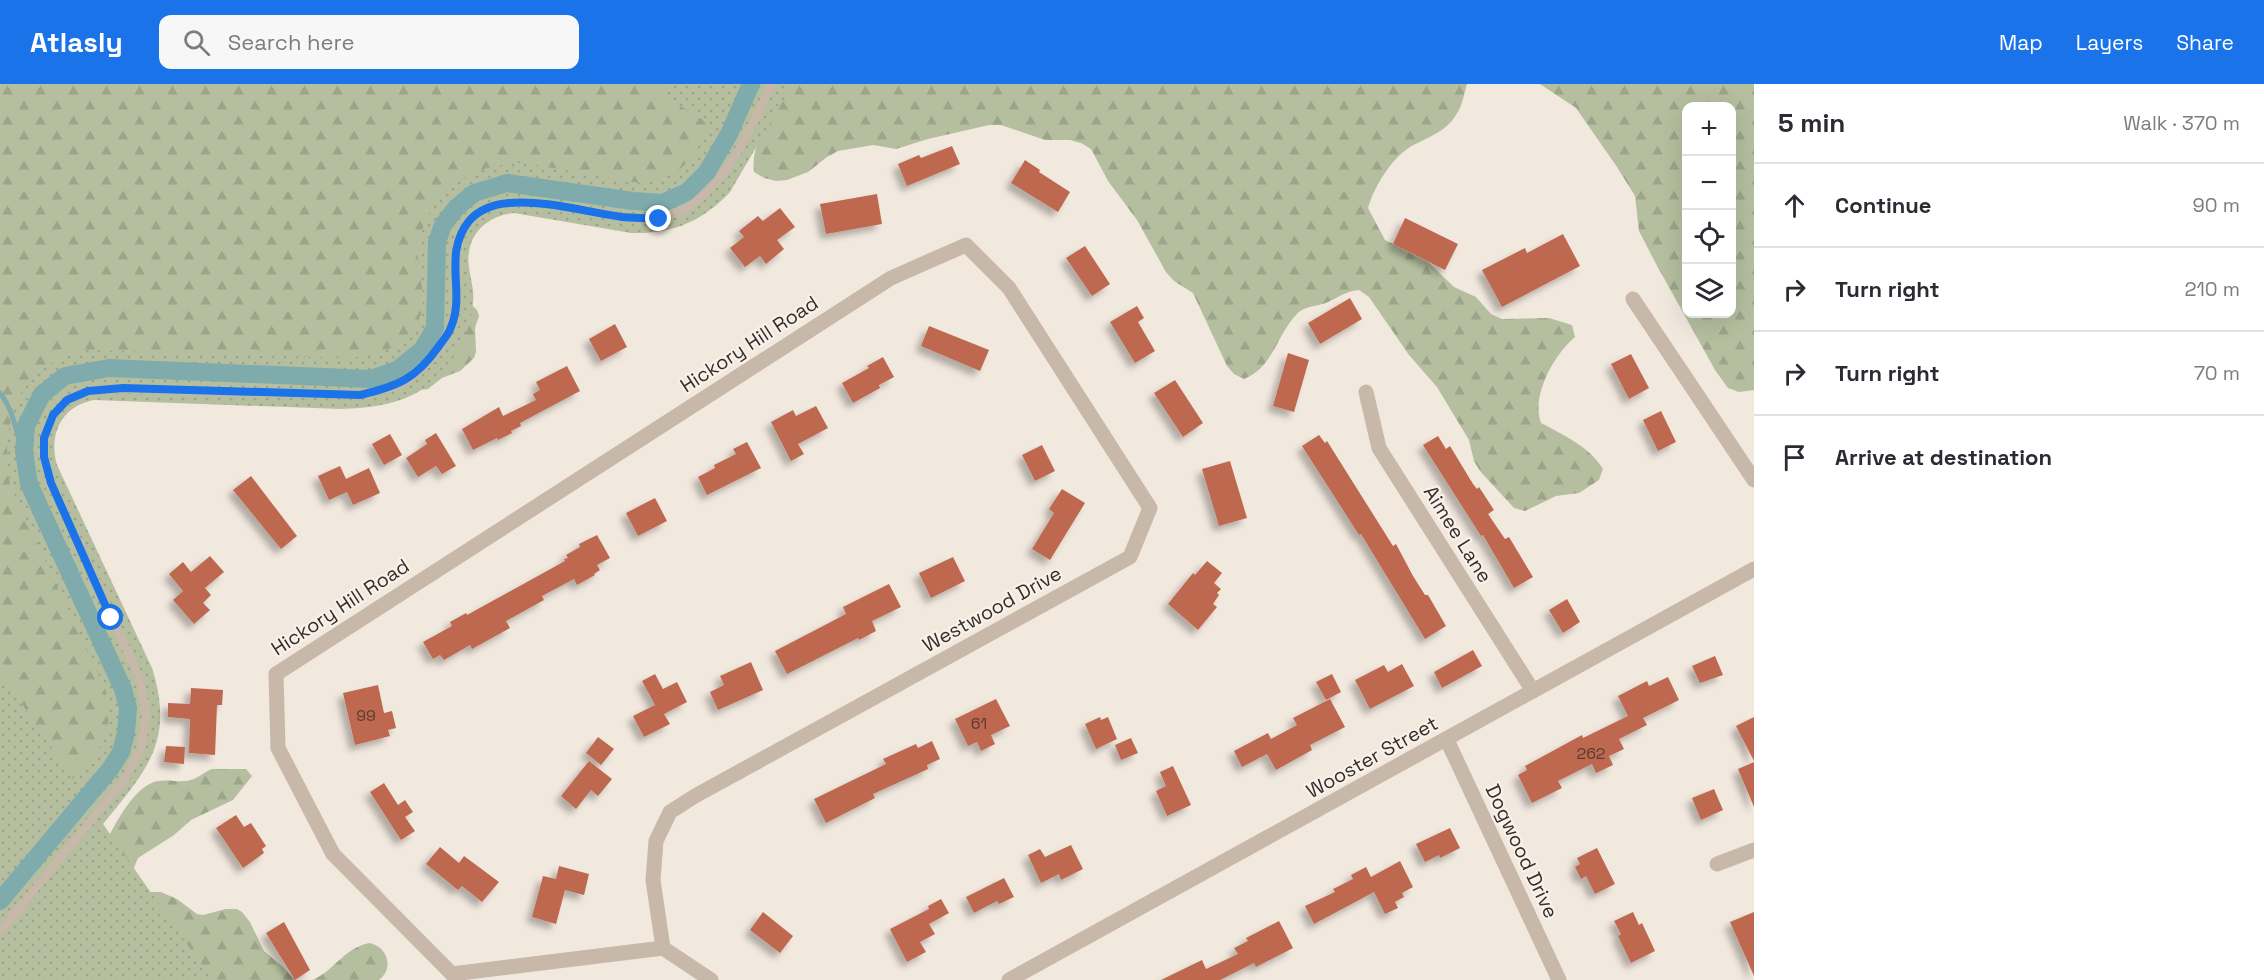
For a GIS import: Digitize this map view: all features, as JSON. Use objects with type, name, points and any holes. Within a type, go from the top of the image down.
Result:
[{"type":"street","name":"Hickory Hill Road","points":[[663,948],[452,974],[333,854],[278,748],[276,674],[891,278],[966,245]]},
{"type":"street","name":"Westwood Drive","points":[[663,948],[653,880],[656,841],[670,812],[695,796],[1130,557],[1150,508],[1009,288],[966,245]]},
{"type":"street","points":[[1633,299],[1754,480]]},
{"type":"street","name":"Aimee Lane","points":[[1366,392],[1379,448],[1533,691]]},
{"type":"street","name":"Wooster Street","points":[[1009,980],[1754,569]]},
{"type":"street","name":"Dogwood Drive","points":[[1447,740],[1559,980]]},
{"type":"street","points":[[1717,864],[1754,850]]},
{"type":"street","points":[[663,948],[711,980]]},
{"type":"lane","points":[[0,932],[124,780],[141,749],[146,715],[140,679],[51,483],[44,457],[44,438],[53,415],[60,407],[67,400],[88,391],[123,388],[360,395],[388,388],[407,380],[430,358],[451,328],[456,309],[456,246],[471,218],[484,208],[508,203],[544,204],[623,217],[659,219],[679,212],[697,202],[721,178],[772,84]]},
{"type":"green space","points":[[0,84],[729,84],[689,183],[456,201],[460,294],[477,310],[479,316],[475,328],[476,352],[474,358],[460,371],[442,378],[428,389],[398,393],[35,397],[126,713],[0,892]]},
{"type":"green space","points":[[667,84],[793,84],[730,192],[708,211],[685,224],[660,231],[631,233],[514,213],[498,217],[484,225],[474,236],[469,252],[473,302],[468,327],[457,352],[449,363],[421,390],[403,399],[382,405],[341,409],[94,400],[73,408],[60,423],[54,443],[57,465],[152,668],[158,693],[160,716],[153,753],[144,770],[103,824],[212,980],[0,980],[0,672],[73,779],[98,749],[104,738],[109,715],[105,689],[10,485],[8,437],[12,416],[19,397],[30,381],[45,367],[64,357],[88,350],[344,358],[387,350],[409,335],[417,324],[422,311],[423,295],[418,259],[421,233],[428,215],[452,186],[484,169],[504,164],[524,163],[640,183],[666,178],[676,172],[691,157],[711,125],[661,94]]},
{"type":"green space","points":[[789,84],[1467,84],[1460,108],[1452,121],[1435,134],[1410,147],[1396,159],[1374,191],[1368,208],[1385,240],[1428,262],[1454,287],[1476,297],[1491,314],[1502,319],[1549,318],[1572,325],[1575,337],[1559,354],[1546,376],[1539,400],[1539,412],[1541,423],[1575,442],[1598,461],[1603,469],[1599,480],[1579,493],[1556,496],[1525,511],[1514,508],[1480,471],[1474,461],[1469,440],[1437,387],[1409,355],[1369,297],[1359,290],[1299,312],[1289,323],[1262,367],[1244,379],[1234,374],[1227,366],[1193,293],[1174,281],[1166,272],[1137,220],[1108,181],[1091,149],[1081,143],[1070,140],[1045,140],[1001,125],[989,125],[896,149],[873,145],[838,151],[808,172],[787,180],[776,181],[764,178],[754,172],[759,137]]},
{"type":"green space","points":[[1540,84],[1754,84],[1754,390],[1739,392],[1728,388],[1715,370],[1686,318],[1736,318],[1736,102],[1682,102],[1682,311],[1639,231],[1635,196],[1576,108]]},
{"type":"green space","points":[[212,769],[246,769],[252,776],[233,800],[191,820],[174,835],[138,858],[133,870],[149,892],[161,892],[177,899],[197,914],[203,915],[226,909],[237,909],[242,912],[250,922],[264,951],[295,980],[0,980],[107,840],[134,796],[158,781],[191,780]]},
{"type":"green space","points":[[369,943],[380,948],[387,958],[387,970],[379,980],[313,980],[346,954]]},
{"type":"building","points":[[952,146],[960,164],[907,186],[898,164],[919,155],[921,158]]},
{"type":"building","points":[[1025,160],[1070,192],[1058,212],[1011,183]]},
{"type":"building","points":[[877,194],[882,224],[826,234],[820,204]]},
{"type":"building","points":[[780,208],[795,227],[777,240],[784,249],[766,264],[760,256],[745,267],[730,248],[744,237],[739,231],[758,216],[763,221]]},
{"type":"building","points":[[1405,218],[1458,244],[1445,270],[1393,244]]},
{"type":"building","points":[[1563,234],[1580,266],[1502,307],[1482,270],[1525,248],[1527,253]]},
{"type":"building","points":[[1085,246],[1110,284],[1092,296],[1066,258]]},
{"type":"building","points":[[1350,298],[1362,319],[1320,344],[1308,323]]},
{"type":"building","points":[[1137,306],[1144,318],[1138,322],[1155,351],[1135,363],[1110,322]]},
{"type":"building","points":[[615,324],[627,347],[601,361],[589,339]]},
{"type":"building","points":[[929,326],[989,350],[980,371],[921,346]]},
{"type":"building","points":[[1288,353],[1309,360],[1294,412],[1273,406]]},
{"type":"building","points":[[1631,354],[1649,388],[1629,399],[1611,364]]},
{"type":"building","points":[[883,357],[894,377],[853,403],[842,383]]},
{"type":"building","points":[[567,366],[580,391],[520,423],[521,426],[511,431],[512,433],[473,450],[462,429],[499,407],[503,416],[536,400],[533,394],[540,390],[536,382]]},
{"type":"building","points":[[1175,380],[1203,423],[1183,437],[1154,393]]},
{"type":"building","points":[[816,406],[828,428],[798,444],[804,454],[791,461],[771,422],[793,410],[796,416]]},
{"type":"building","points":[[1661,411],[1676,442],[1658,451],[1643,420]]},
{"type":"building","points":[[436,433],[456,466],[442,474],[436,466],[418,477],[406,458],[427,444],[425,440]]},
{"type":"building","points":[[390,434],[402,455],[384,465],[372,444]]},
{"type":"building","points":[[1319,435],[1325,443],[1327,441],[1393,546],[1396,544],[1413,576],[1425,595],[1428,595],[1446,626],[1425,639],[1361,534],[1359,535],[1302,446]]},
{"type":"building","points":[[1438,436],[1446,449],[1450,446],[1473,484],[1477,489],[1479,487],[1494,510],[1488,514],[1505,539],[1509,537],[1533,577],[1514,588],[1483,535],[1481,536],[1423,445]]},
{"type":"building","points":[[747,442],[761,468],[707,495],[698,477],[715,468],[714,465],[736,454],[733,449]]},
{"type":"building","points":[[1042,445],[1055,471],[1035,481],[1022,455]]},
{"type":"building","points":[[1230,461],[1247,518],[1219,526],[1202,469]]},
{"type":"building","points":[[340,466],[346,479],[369,468],[380,493],[353,505],[347,492],[329,500],[318,476]]},
{"type":"building","points":[[251,476],[297,536],[281,549],[233,490]]},
{"type":"building","points":[[1062,489],[1085,503],[1050,560],[1032,549],[1054,513],[1049,509]]},
{"type":"building","points":[[655,498],[667,521],[638,536],[626,513]]},
{"type":"building","points":[[597,535],[610,558],[597,565],[600,570],[595,575],[577,585],[574,579],[542,596],[544,600],[506,621],[510,628],[472,649],[470,645],[444,660],[440,655],[433,659],[423,642],[452,626],[450,622],[565,561],[564,559],[568,558],[566,555],[580,547],[579,544]]},
{"type":"building","points":[[210,556],[224,572],[205,588],[211,595],[203,603],[210,610],[194,624],[173,600],[183,591],[169,574],[183,562],[191,572]]},
{"type":"building","points":[[953,557],[965,581],[931,598],[919,573]]},
{"type":"building","points":[[1207,561],[1222,573],[1214,583],[1221,589],[1213,604],[1217,607],[1198,630],[1168,604],[1193,573],[1195,575]]},
{"type":"building","points":[[889,584],[901,607],[872,621],[876,631],[787,674],[775,651],[846,614],[843,607]]},
{"type":"building","points":[[1567,599],[1580,622],[1563,633],[1549,610]]},
{"type":"building","points":[[1473,650],[1482,666],[1442,688],[1434,672]]},
{"type":"building","points":[[1715,656],[1723,675],[1700,683],[1692,666]]},
{"type":"building","points":[[751,662],[763,690],[718,710],[710,692],[724,685],[720,676]]},
{"type":"building","points":[[1402,664],[1414,686],[1370,709],[1355,680],[1384,665],[1388,672]]},
{"type":"building","points":[[655,674],[663,689],[677,682],[687,702],[664,714],[670,724],[644,737],[633,716],[655,705],[642,681]]},
{"type":"building","points":[[1332,674],[1341,692],[1326,700],[1316,682]]},
{"type":"building","points":[[1668,677],[1679,700],[1643,718],[1647,725],[1619,739],[1624,749],[1609,756],[1613,765],[1596,773],[1592,764],[1558,781],[1562,788],[1532,803],[1518,775],[1527,770],[1525,766],[1582,735],[1583,738],[1628,716],[1618,696],[1647,681],[1649,686]]},
{"type":"building","points":[[378,685],[384,713],[392,711],[396,728],[388,730],[390,736],[355,745],[343,693]]},
{"type":"building","points":[[191,688],[223,690],[222,705],[217,705],[215,755],[189,753],[190,719],[168,717],[168,703],[190,704]]},
{"type":"building","points":[[996,699],[1010,726],[991,735],[995,744],[981,751],[977,742],[968,746],[955,719]]},
{"type":"building","points":[[1330,699],[1345,727],[1310,745],[1312,750],[1276,770],[1267,754],[1242,767],[1234,751],[1268,733],[1271,739],[1297,725],[1293,718]]},
{"type":"building","points":[[1100,717],[1101,720],[1108,717],[1117,739],[1096,749],[1085,724]]},
{"type":"building","points":[[1754,717],[1754,761],[1736,726]]},
{"type":"building","points":[[598,737],[614,749],[601,765],[586,753]]},
{"type":"building","points":[[1131,738],[1138,753],[1121,760],[1115,745]]},
{"type":"building","points":[[932,741],[940,759],[927,765],[928,769],[873,794],[875,798],[826,823],[814,799],[886,764],[883,759],[916,744],[918,748]]},
{"type":"building","points":[[166,746],[185,747],[184,764],[164,762]]},
{"type":"building","points":[[589,761],[612,779],[598,796],[591,790],[576,809],[561,796]]},
{"type":"building","points":[[1754,762],[1754,807],[1738,769]]},
{"type":"building","points":[[1173,766],[1191,805],[1167,816],[1156,791],[1166,786],[1160,772]]},
{"type":"building","points":[[384,783],[398,805],[405,800],[413,812],[405,817],[415,831],[401,840],[370,792]]},
{"type":"building","points":[[1714,789],[1723,810],[1701,820],[1692,798]]},
{"type":"building","points":[[236,815],[244,827],[251,823],[266,846],[262,849],[264,853],[243,868],[216,828]]},
{"type":"building","points":[[1450,828],[1460,848],[1440,858],[1439,855],[1425,862],[1416,844]]},
{"type":"building","points":[[1071,845],[1083,869],[1061,880],[1059,874],[1041,883],[1028,855],[1040,849],[1045,857]]},
{"type":"building","points":[[440,847],[459,863],[464,856],[499,882],[482,902],[462,886],[458,890],[426,864]]},
{"type":"building","points":[[1597,848],[1615,884],[1595,894],[1586,876],[1581,879],[1575,867],[1580,864],[1577,858]]},
{"type":"building","points":[[1400,861],[1413,887],[1402,893],[1404,897],[1395,902],[1398,908],[1385,914],[1374,892],[1314,924],[1305,906],[1335,892],[1333,889],[1353,879],[1351,875],[1366,867],[1371,877]]},
{"type":"building","points":[[559,866],[589,874],[584,895],[565,890],[556,924],[532,917],[543,876],[556,879]]},
{"type":"building","points":[[1004,878],[1014,897],[999,904],[997,901],[974,913],[966,897]]},
{"type":"building","points":[[941,899],[949,913],[929,924],[935,934],[920,942],[926,952],[907,962],[890,929],[929,909],[928,906]]},
{"type":"building","points":[[763,912],[793,936],[780,953],[750,930]]},
{"type":"building","points":[[1633,912],[1639,925],[1642,923],[1655,951],[1631,963],[1618,936],[1621,934],[1614,921]]},
{"type":"building","points":[[1754,912],[1754,976],[1730,922]]},
{"type":"building","points":[[1279,921],[1293,948],[1256,967],[1254,963],[1220,980],[1161,980],[1202,960],[1206,969],[1238,954],[1234,948],[1248,941],[1246,938]]},
{"type":"building","points":[[284,922],[310,970],[295,980],[266,933]]},
{"type":"waterway","points":[[0,901],[111,768],[121,752],[126,733],[128,708],[123,689],[29,484],[24,451],[26,426],[42,394],[65,376],[109,368],[371,379],[397,370],[422,350],[435,328],[437,242],[443,225],[456,208],[474,193],[507,183],[633,201],[663,203],[687,192],[707,172],[729,134],[751,84]]},
{"type":"waterway","points":[[0,393],[12,414],[24,451]]},
{"type":"route","points":[[111,618],[51,483],[44,457],[44,438],[53,415],[67,400],[88,391],[123,388],[360,395],[388,388],[407,380],[430,358],[451,328],[456,309],[454,277],[456,246],[471,218],[484,208],[508,203],[544,204],[623,217],[659,219]]}]
